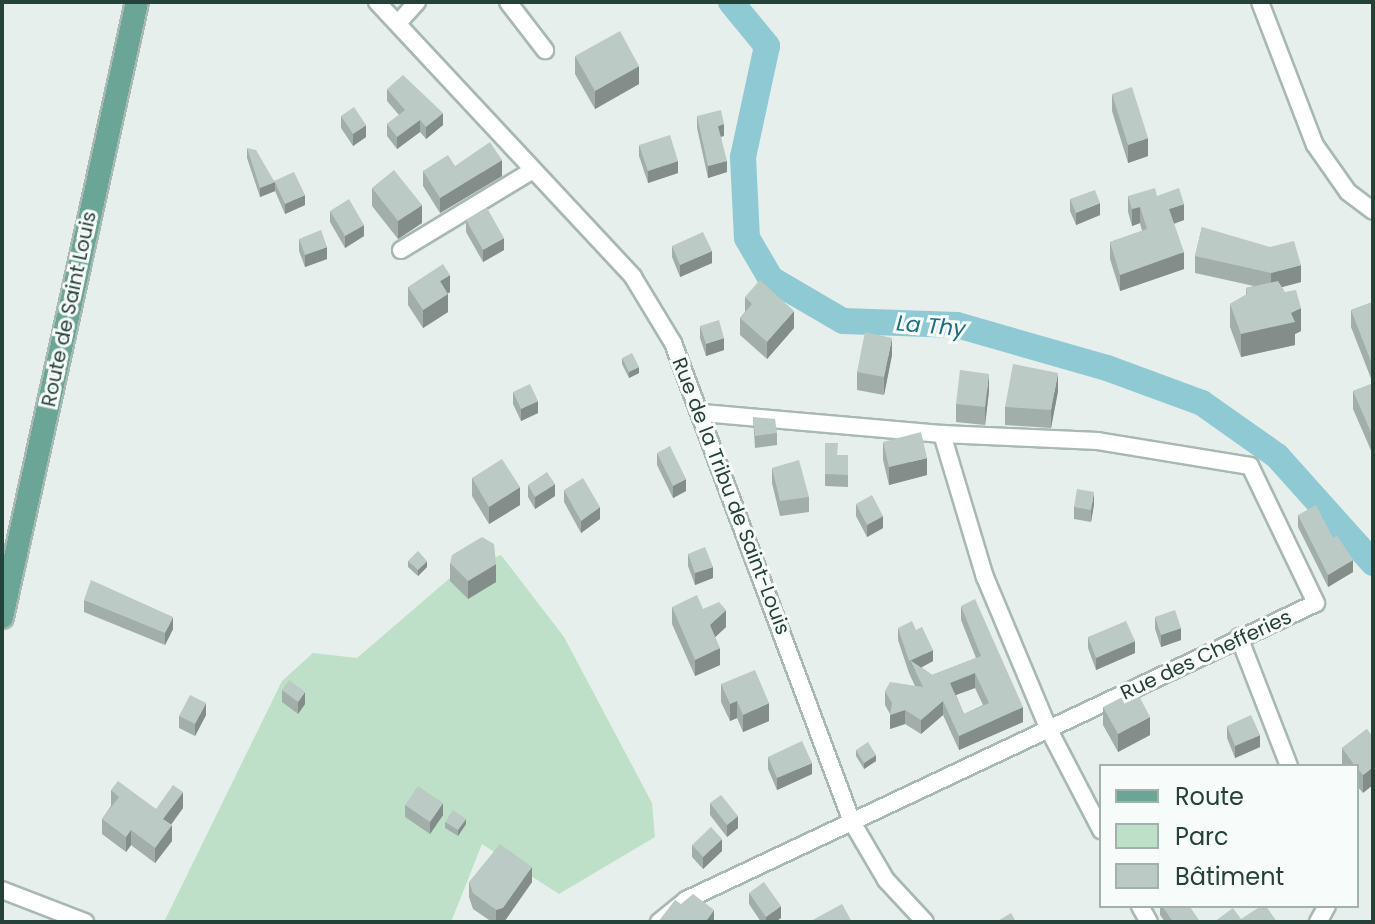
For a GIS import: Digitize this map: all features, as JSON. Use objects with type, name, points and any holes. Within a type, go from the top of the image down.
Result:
[{"type":"main road","name":"Route de Saint Louis","points":[[2,617],[137,2]]},
{"type":"street","name":"Rue de la Tribu de Saint-Louis","points":[[377,2],[399,22],[633,277],[673,343],[702,413],[852,822],[886,880],[925,922]]},
{"type":"street","points":[[399,22],[417,2]]},
{"type":"street","points":[[508,2],[545,50]]},
{"type":"street","points":[[1260,2],[1315,145],[1348,192],[1373,211]]},
{"type":"street","points":[[401,250],[533,170]]},
{"type":"street","name":"Rue des Chefferies","points":[[659,922],[686,900],[1316,603],[1250,466],[1098,441],[942,434],[702,413]]},
{"type":"street","points":[[942,434],[985,577],[1049,730],[1099,826]]},
{"type":"street","points":[[1239,637],[1288,764]]},
{"type":"street","points":[[2,890],[85,922]]},
{"type":"green space","points":[[501,555],[564,637],[652,803],[655,837],[559,894],[482,844],[451,922],[164,922],[282,681],[313,653],[357,658],[457,572]]},
{"type":"building","points":[[620,31],[639,66],[595,91],[575,56]]},
{"type":"building","points":[[403,75],[443,113],[426,127],[420,120],[397,137],[387,124],[405,110],[387,89]]},
{"type":"building","points":[[1132,87],[1148,138],[1128,145],[1112,94]]},
{"type":"building","points":[[354,107],[366,125],[353,134],[341,116]]},
{"type":"building","points":[[721,110],[724,124],[718,126],[727,161],[708,166],[697,116]]},
{"type":"building","points":[[670,135],[678,161],[648,171],[639,145]]},
{"type":"building","points":[[490,142],[502,160],[440,198],[423,171],[448,155],[455,166]]},
{"type":"building","points":[[247,148],[256,150],[274,181],[294,172],[305,195],[285,204],[275,182],[260,188]]},
{"type":"building","points":[[394,170],[422,205],[398,221],[372,188]]},
{"type":"building","points":[[1155,188],[1157,196],[1179,188],[1184,204],[1169,209],[1184,252],[1120,275],[1110,242],[1147,229],[1140,207],[1132,209],[1128,196]]},
{"type":"building","points":[[1095,190],[1100,203],[1076,213],[1070,199]]},
{"type":"building","points":[[349,199],[364,225],[345,236],[330,211]]},
{"type":"building","points":[[487,208],[504,238],[483,250],[466,220]]},
{"type":"building","points":[[1202,227],[1270,247],[1294,241],[1301,265],[1271,273],[1195,256]]},
{"type":"building","points":[[321,230],[327,247],[305,255],[299,239]]},
{"type":"building","points":[[703,232],[712,251],[680,265],[672,246]]},
{"type":"building","points":[[443,264],[450,275],[440,281],[448,294],[423,310],[408,287]]},
{"type":"building","points":[[760,280],[794,311],[767,342],[740,318],[752,304],[745,297]]},
{"type":"building","points":[[1278,281],[1285,292],[1296,290],[1301,308],[1291,313],[1295,322],[1241,334],[1230,304],[1247,294],[1246,288]]},
{"type":"building","points":[[1373,302],[1373,364],[1372,364],[1351,310]]},
{"type":"building","points":[[719,320],[724,338],[706,344],[700,326]]},
{"type":"building","points":[[865,332],[892,338],[884,377],[857,372]]},
{"type":"building","points":[[632,353],[639,367],[629,372],[622,358]]},
{"type":"building","points":[[1013,364],[1058,373],[1051,410],[1005,407]]},
{"type":"building","points":[[960,370],[989,374],[985,407],[956,404]]},
{"type":"building","points":[[1373,383],[1373,437],[1353,391]]},
{"type":"building","points":[[530,384],[538,401],[521,409],[513,392]]},
{"type":"building","points":[[753,417],[775,419],[777,433],[755,436]]},
{"type":"building","points":[[921,432],[927,458],[889,467],[883,442]]},
{"type":"building","points":[[825,443],[838,443],[837,455],[848,455],[848,475],[825,474]]},
{"type":"building","points":[[670,446],[686,479],[673,486],[657,453]]},
{"type":"building","points":[[502,459],[520,487],[489,507],[472,478]]},
{"type":"building","points":[[799,460],[809,497],[780,501],[772,468]]},
{"type":"building","points":[[547,472],[555,484],[535,497],[528,485]]},
{"type":"building","points":[[583,478],[600,507],[581,521],[564,490]]},
{"type":"building","points":[[1077,489],[1094,492],[1091,510],[1074,507]]},
{"type":"building","points":[[872,495],[883,516],[867,525],[856,504]]},
{"type":"building","points":[[1316,505],[1333,538],[1337,535],[1353,560],[1328,575],[1298,515]]},
{"type":"building","points":[[482,537],[494,544],[496,564],[468,581],[450,563],[452,555]]},
{"type":"building","points":[[705,547],[713,567],[695,573],[688,554]]},
{"type":"building","points":[[418,551],[427,561],[418,570],[408,561]]},
{"type":"building","points":[[91,580],[173,617],[165,633],[84,600]]},
{"type":"building","points":[[697,595],[703,609],[719,602],[726,610],[710,625],[720,648],[695,660],[672,607]]},
{"type":"building","points":[[975,599],[1023,707],[959,736],[943,701],[921,720],[905,710],[890,715],[892,703],[885,691],[890,682],[923,687],[910,660],[932,675],[981,656],[961,606]],"holes":[[[975,673],[989,703],[964,714],[950,683]]]},
{"type":"building","points":[[1175,610],[1181,628],[1161,635],[1155,617]]},
{"type":"building","points":[[912,621],[916,630],[922,627],[933,650],[909,661],[898,628]]},
{"type":"building","points":[[1126,621],[1135,641],[1096,658],[1088,637]]},
{"type":"building","points":[[755,670],[769,703],[743,715],[737,701],[730,704],[721,684]]},
{"type":"building","points":[[289,680],[305,692],[298,702],[282,690]]},
{"type":"building","points":[[1136,690],[1150,717],[1118,734],[1103,707]]},
{"type":"building","points":[[190,695],[206,703],[195,724],[179,716]]},
{"type":"building","points":[[1251,715],[1260,735],[1235,746],[1227,726]]},
{"type":"building","points":[[1367,729],[1373,737],[1373,767],[1363,775],[1359,764],[1354,764],[1342,748]]},
{"type":"building","points":[[802,741],[812,763],[777,778],[768,757]]},
{"type":"building","points":[[868,742],[876,755],[864,763],[856,750]]},
{"type":"building","points":[[118,781],[156,809],[173,785],[183,792],[163,819],[172,825],[155,848],[131,830],[126,837],[102,819],[119,797],[111,790]]},
{"type":"building","points":[[418,786],[443,803],[430,822],[405,805]]},
{"type":"building","points":[[721,795],[738,816],[727,825],[710,803]]},
{"type":"building","points":[[453,810],[466,819],[458,830],[445,822]]},
{"type":"building","points":[[711,827],[722,839],[703,857],[692,845]]},
{"type":"building","points":[[500,844],[532,867],[503,908],[496,910],[473,893],[469,882]]},
{"type":"building","points":[[764,882],[781,906],[766,917],[749,893]]},
{"type":"building","points":[[693,894],[714,910],[708,922],[658,922],[675,900],[681,904]]},
{"type":"building","points":[[842,904],[852,922],[809,922]]},
{"type":"building","points":[[1163,908],[1190,908],[1200,922],[1173,922]]},
{"type":"building","points":[[1233,908],[1241,919],[1258,908],[1267,908],[1277,922],[1214,922]]},
{"type":"building","points":[[1011,913],[1016,922],[996,922]]},
{"type":"waterway","name":"La Thy","points":[[731,2],[767,46],[743,157],[747,238],[771,279],[843,321],[957,325],[1107,368],[1202,403],[1277,456],[1373,563]]}]
